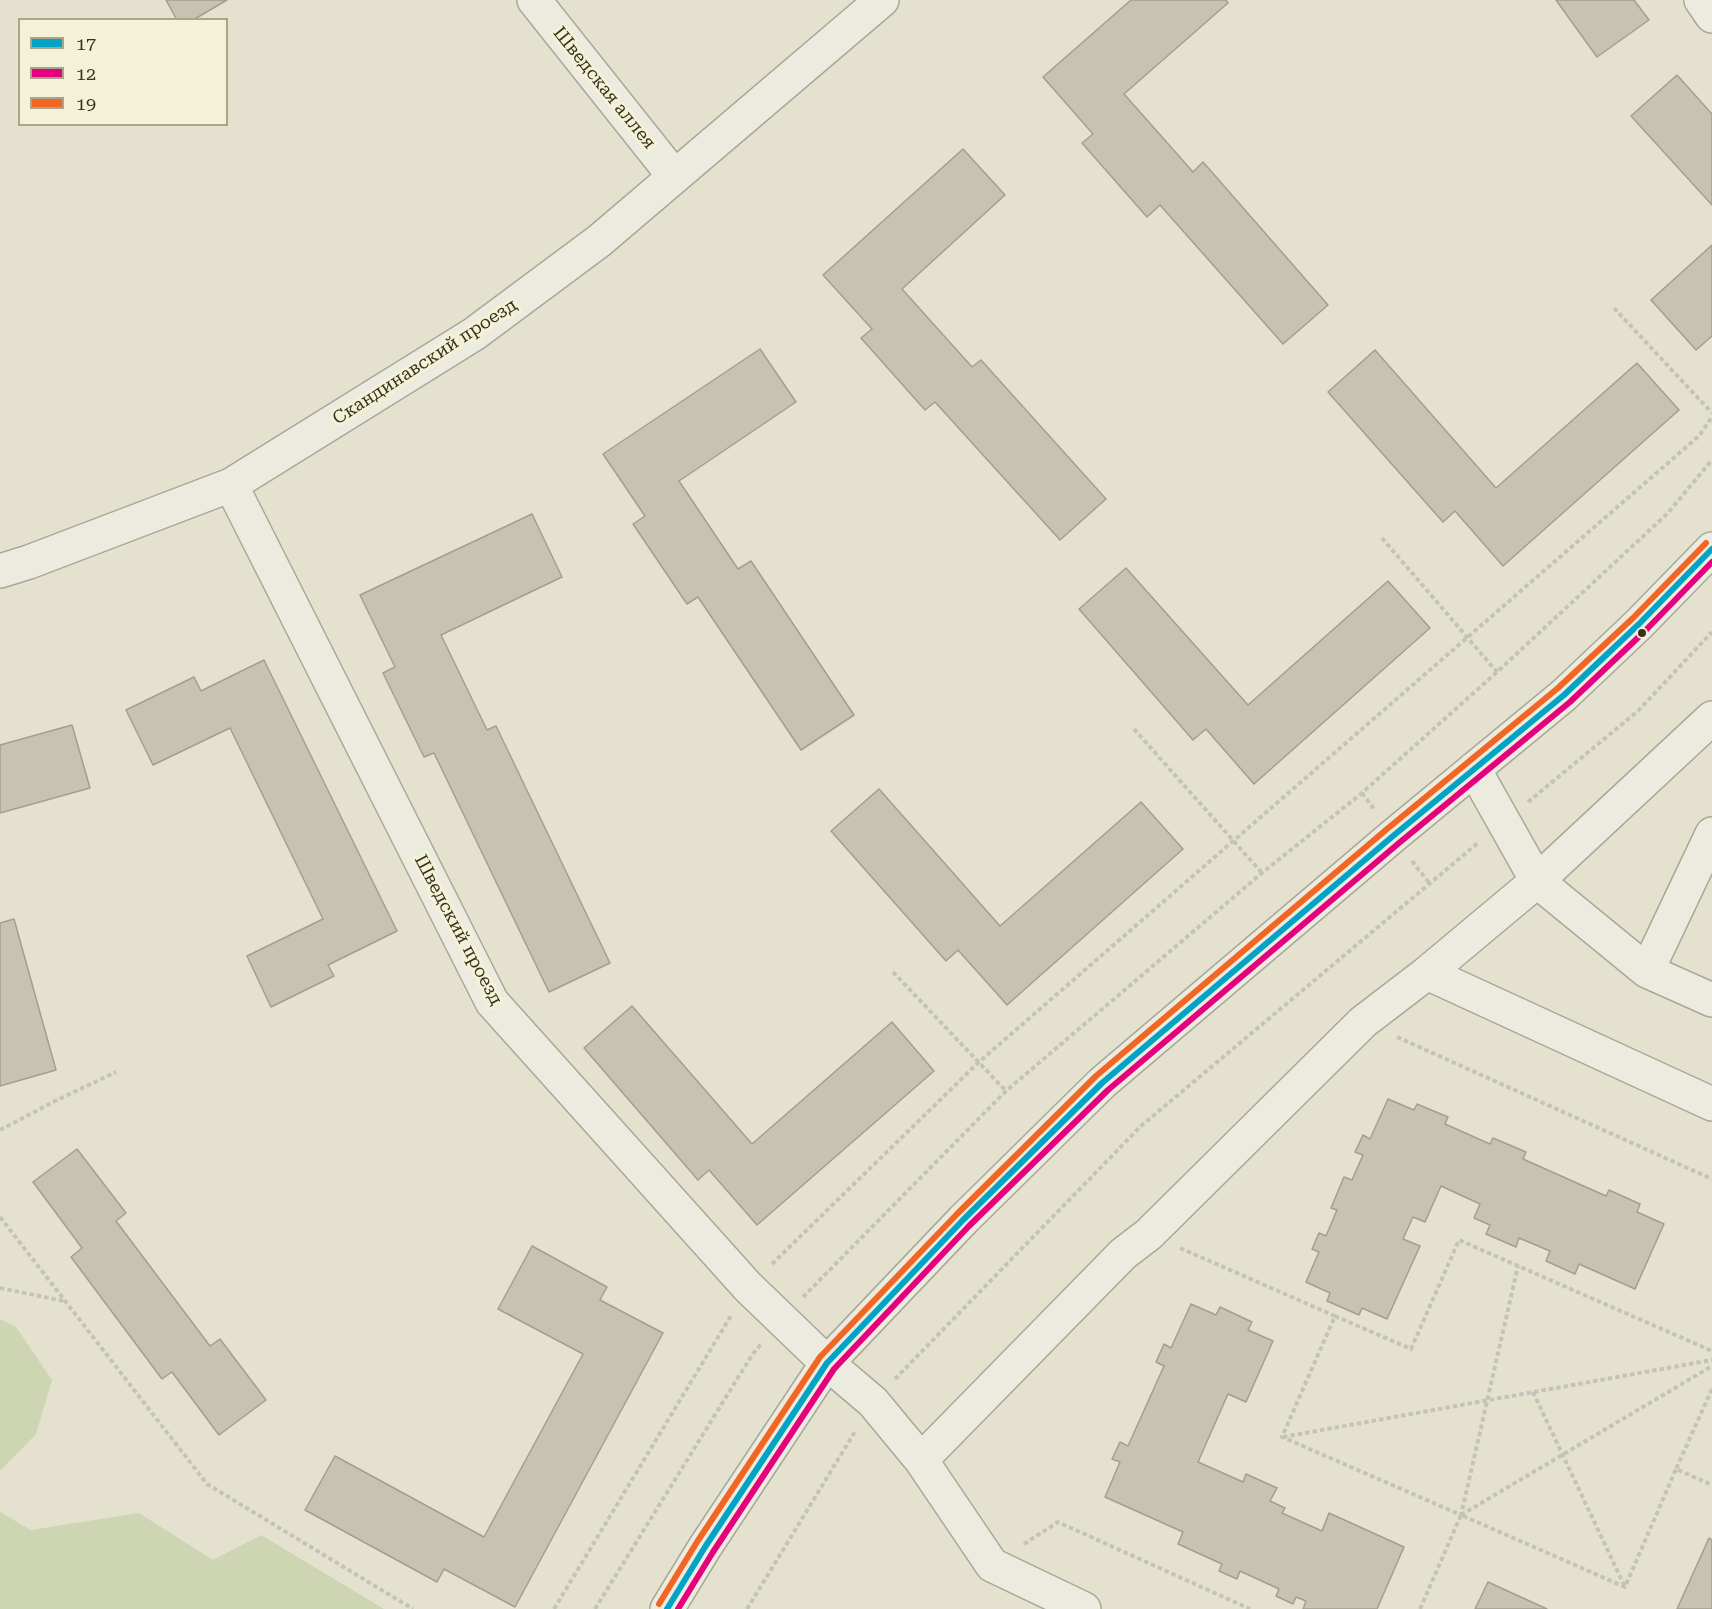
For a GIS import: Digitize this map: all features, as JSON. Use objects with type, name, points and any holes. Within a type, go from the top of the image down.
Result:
[{"type":"street","name":"Шведская аллея","points":[[534,0],[675,176]]},
{"type":"street","name":"Скандинавский проезд","points":[[0,571],[231,485],[474,334],[599,241],[882,0]]},
{"type":"street","points":[[1701,0],[1712,16]]},
{"type":"street","name":"Шведский проезд","points":[[231,485],[492,1002],[748,1287],[780,1320],[873,1402],[921,1460],[992,1565]]},
{"type":"street","points":[[667,1609],[705,1547],[827,1363],[963,1220],[1102,1083],[1564,695],[1639,624],[1712,549]]},
{"type":"street","points":[[921,1460],[1123,1254],[1149,1234],[1363,1022],[1427,973],[1537,881],[1712,718]]},
{"type":"street","points":[[1474,769],[1537,881],[1647,971],[1712,1000]]},
{"type":"street","points":[[1647,971],[1712,834]]},
{"type":"street","points":[[1427,973],[1712,1104]]},
{"type":"street","points":[[992,1565],[1084,1609]]},
{"type":"path","points":[[554,1609],[748,1287],[979,1062],[1699,436],[1712,415],[1614,308]]},
{"type":"path","points":[[595,1609],[752,1355],[780,1320],[1006,1091],[1262,873],[1362,793],[1497,672],[1666,514],[1712,460]]},
{"type":"path","points":[[1382,538],[1497,672]]},
{"type":"path","points":[[747,1609],[873,1402],[1141,1126],[1638,711],[1712,633]]},
{"type":"path","points":[[1134,729],[1232,842],[1262,873]]},
{"type":"path","points":[[893,972],[1006,1091]]},
{"type":"path","points":[[1363,1022],[1712,1179]]},
{"type":"path","points":[[0,1130],[116,1072]]},
{"type":"path","points":[[0,1217],[207,1484],[412,1609]]},
{"type":"path","points":[[1149,1234],[1411,1349],[1459,1240],[1712,1351]]},
{"type":"path","points":[[1420,1609],[1461,1515],[1518,1266]]},
{"type":"path","points":[[0,1288],[65,1301]]},
{"type":"path","points":[[1282,1437],[1335,1316]]},
{"type":"path","points":[[1282,1437],[1712,1360]]},
{"type":"path","points":[[1461,1515],[1712,1365]]},
{"type":"path","points":[[1625,1587],[1712,1389]]},
{"type":"path","points":[[1533,1392],[1625,1587]]},
{"type":"path","points":[[1282,1437],[1625,1587]]},
{"type":"path","points":[[1676,1469],[1712,1485]]},
{"type":"path","points":[[992,1565],[1058,1522],[1250,1609]]},
{"type":"green space","points":[[0,1319],[16,1327],[52,1380],[36,1434],[0,1471]]},
{"type":"green space","points":[[0,1512],[31,1530],[139,1513],[213,1560],[261,1535],[384,1609],[0,1609]]},
{"type":"building","points":[[166,0],[227,0],[196,18],[176,18]]},
{"type":"building","points":[[1131,0],[1226,0],[1228,3],[1124,94],[1193,172],[1203,162],[1328,305],[1283,344],[1160,205],[1147,217],[1082,143],[1093,134],[1043,77]]},
{"type":"building","points":[[1556,0],[1634,0],[1649,20],[1597,57]]},
{"type":"building","points":[[1677,75],[1712,114],[1712,205],[1631,116]]},
{"type":"building","points":[[963,149],[1005,195],[902,289],[972,367],[981,360],[1106,499],[1060,540],[935,402],[925,410],[861,338],[872,329],[823,275]]},
{"type":"building","points":[[1712,245],[1712,336],[1696,350],[1651,300]]},
{"type":"building","points":[[760,349],[796,402],[679,481],[738,569],[751,561],[854,715],[801,750],[698,597],[687,604],[633,524],[645,516],[603,454]]},
{"type":"building","points":[[1375,350],[1496,488],[1637,363],[1679,410],[1503,566],[1455,511],[1443,522],[1328,392]]},
{"type":"building","points":[[532,514],[562,577],[441,635],[487,730],[496,726],[610,963],[549,992],[434,753],[424,757],[383,673],[395,667],[360,595]]},
{"type":"building","points":[[1126,568],[1248,705],[1388,581],[1430,628],[1254,784],[1206,729],[1193,740],[1079,609]]},
{"type":"building","points":[[264,660],[397,931],[328,965],[334,976],[271,1007],[247,956],[323,919],[230,728],[153,765],[126,710],[194,677],[201,691]]},
{"type":"building","points":[[72,725],[90,788],[0,813],[0,745]]},
{"type":"building","points":[[879,789],[1000,926],[1141,802],[1183,849],[1007,1005],[958,950],[946,961],[831,831]]},
{"type":"building","points":[[14,919],[56,1070],[0,1086],[0,923]]},
{"type":"building","points":[[632,1006],[752,1144],[892,1022],[934,1071],[757,1225],[709,1170],[698,1180],[584,1048]]},
{"type":"building","points":[[1388,1099],[1414,1110],[1417,1104],[1448,1117],[1445,1124],[1490,1144],[1493,1138],[1526,1152],[1523,1159],[1606,1196],[1609,1190],[1640,1204],[1637,1212],[1664,1224],[1635,1289],[1579,1264],[1575,1274],[1546,1261],[1550,1251],[1519,1238],[1516,1247],[1486,1234],[1490,1225],[1474,1218],[1480,1204],[1441,1186],[1425,1222],[1413,1217],[1403,1239],[1420,1246],[1387,1319],[1362,1308],[1359,1315],[1327,1301],[1330,1293],[1306,1282],[1319,1252],[1312,1249],[1319,1233],[1326,1236],[1337,1210],[1331,1208],[1344,1177],[1352,1180],[1363,1155],[1355,1152],[1363,1135],[1370,1139]]},
{"type":"building","points":[[77,1149],[126,1213],[116,1221],[210,1346],[220,1339],[266,1400],[219,1435],[172,1372],[162,1379],[71,1257],[82,1248],[33,1182]]},
{"type":"building","points":[[532,1246],[607,1287],[600,1300],[663,1333],[515,1607],[444,1569],[437,1582],[305,1510],[335,1456],[484,1537],[583,1354],[498,1309]]},
{"type":"building","points":[[1191,1304],[1216,1315],[1220,1307],[1252,1322],[1248,1330],[1273,1341],[1246,1402],[1228,1394],[1198,1462],[1243,1482],[1246,1474],[1277,1488],[1270,1501],[1285,1508],[1282,1513],[1322,1531],[1329,1513],[1404,1547],[1377,1609],[1303,1609],[1306,1601],[1296,1597],[1293,1604],[1276,1596],[1279,1589],[1240,1571],[1237,1579],[1219,1571],[1222,1564],[1178,1544],[1183,1532],[1105,1497],[1120,1462],[1112,1459],[1120,1442],[1128,1446],[1164,1366],[1156,1362],[1164,1344],[1171,1348]]},
{"type":"building","points":[[1709,1538],[1712,1540],[1712,1609],[1677,1609]]},
{"type":"building","points":[[1488,1582],[1547,1609],[1475,1609]]},
{"type":"transit line","name":"19","points":[[659,1604],[697,1542],[820,1357],[957,1214],[1096,1076],[1387,829],[1558,688],[1633,618],[1706,543]]},
{"type":"transit line","name":"17","points":[[667,1609],[705,1547],[827,1363],[963,1220],[1102,1083],[1393,836],[1564,695],[1639,624],[1712,549]]},
{"type":"transit line","name":"12","points":[[678,1609],[834,1369],[969,1226],[1108,1090],[1399,843],[1570,702],[1645,631],[1712,562]]}]
